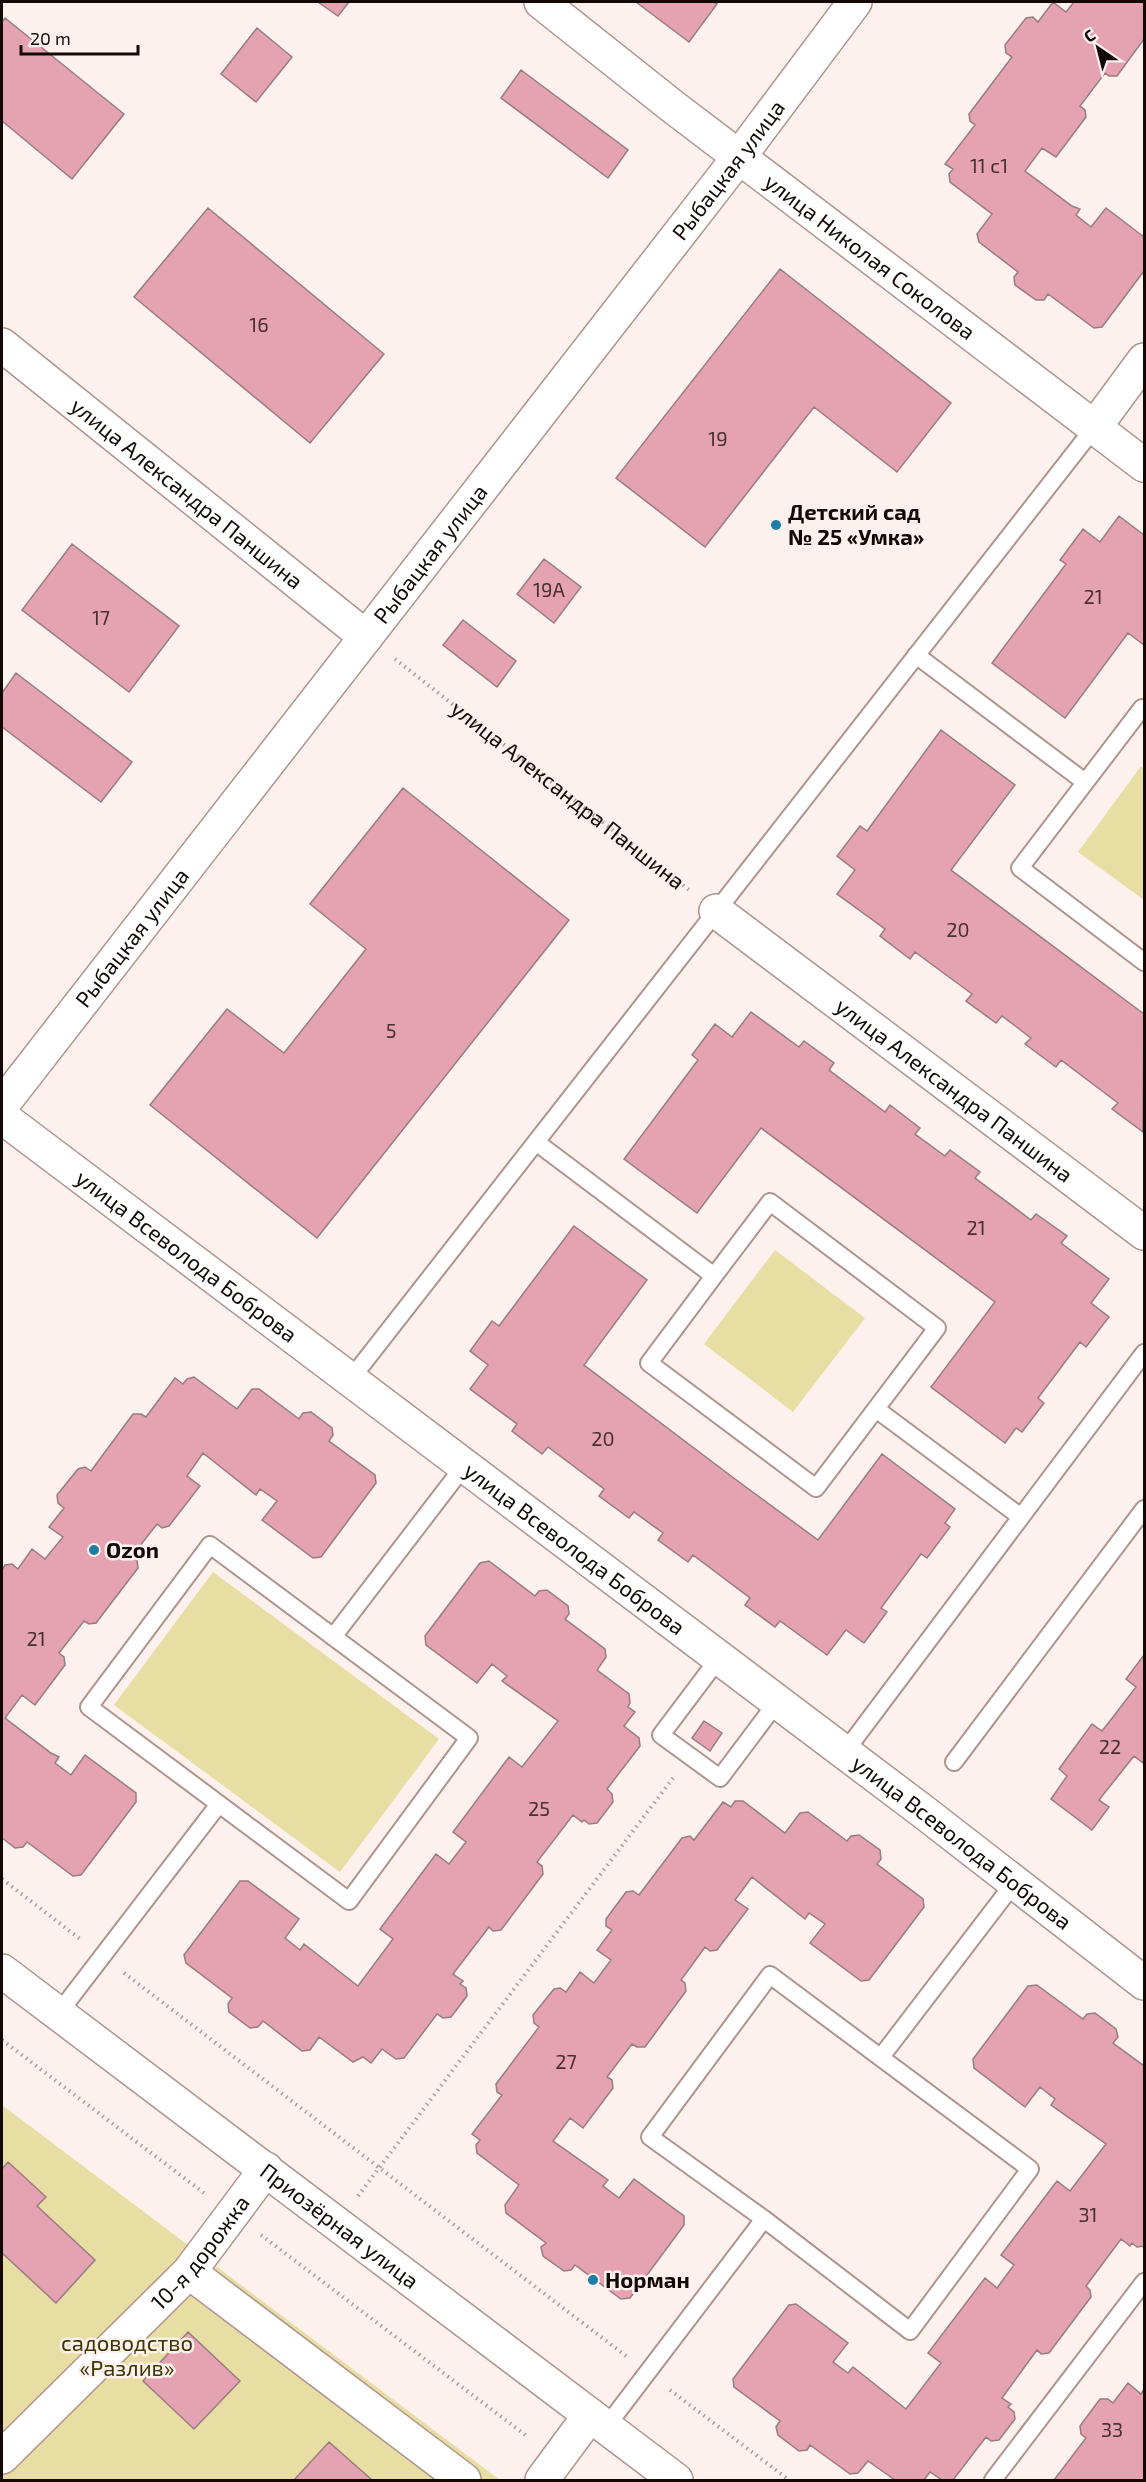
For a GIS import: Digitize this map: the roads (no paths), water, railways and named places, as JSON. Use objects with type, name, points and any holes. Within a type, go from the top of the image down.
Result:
[{"type":"street","name":"улица Николая Соколова","points":[[540,2],[739,157],[1144,465]]},
{"type":"street","name":"Рыбацкая улица","points":[[2,1105],[739,157],[855,2]]},
{"type":"street","name":"улица Александра Паншина","points":[[2,345],[366,637]]},
{"type":"street","points":[[1094,428],[1144,360]]},
{"type":"street","name":"улица Александра Паншина","points":[[716,911],[1144,1233]]},
{"type":"street","name":"улица Всеволода Боброва","points":[[2,1117],[719,1658],[1144,1983]]},
{"type":"street","name":"Приозёрная улица","points":[[2,1971],[676,2481]]},
{"type":"street","name":"10-я дорожка","points":[[2,2457],[189,2272],[266,2169]]},
{"type":"street","points":[[189,2272],[464,2481]]},
{"type":"street","points":[[549,2470],[598,2421]]},
{"type":"lane","points":[[350,1380],[1094,428]]},
{"type":"lane","points":[[916,655],[1085,782]]},
{"type":"lane","points":[[1144,710],[1142,708],[1020,868],[1144,962]]},
{"type":"lane","points":[[536,1142],[714,1276]]},
{"type":"lane","points":[[770,1202],[937,1328],[816,1488],[649,1363],[714,1276],[770,1202]]},
{"type":"lane","points":[[844,1753],[1144,1353]]},
{"type":"lane","points":[[876,1409],[1021,1517]]},
{"type":"lane","points":[[333,1637],[464,1466]]},
{"type":"lane","points":[[954,1762],[1144,1509]]},
{"type":"lane","points":[[210,1545],[469,1738],[349,1901],[219,1804],[89,1707],[210,1545]]},
{"type":"lane","points":[[719,1658],[661,1734],[720,1778],[777,1702]]},
{"type":"lane","points":[[58,2014],[219,1804]]},
{"type":"lane","points":[[881,2057],[1014,1883]]},
{"type":"lane","points":[[770,1975],[881,2057],[1030,2169],[910,2331],[764,2219],[650,2137],[770,1975]]},
{"type":"lane","points":[[598,2421],[764,2219]]},
{"type":"lane","points":[[993,2481],[1144,2282]]},
{"type":"place","name":"Детский сад № 25 «Умка»","points":[[776,525]]},
{"type":"place","name":"Ozon","points":[[94,1550]]},
{"type":"place","name":"Норман","points":[[593,2280]]},
{"type":"park label","name":"садоводство «Разлив»","points":[[127,2356]]}]
